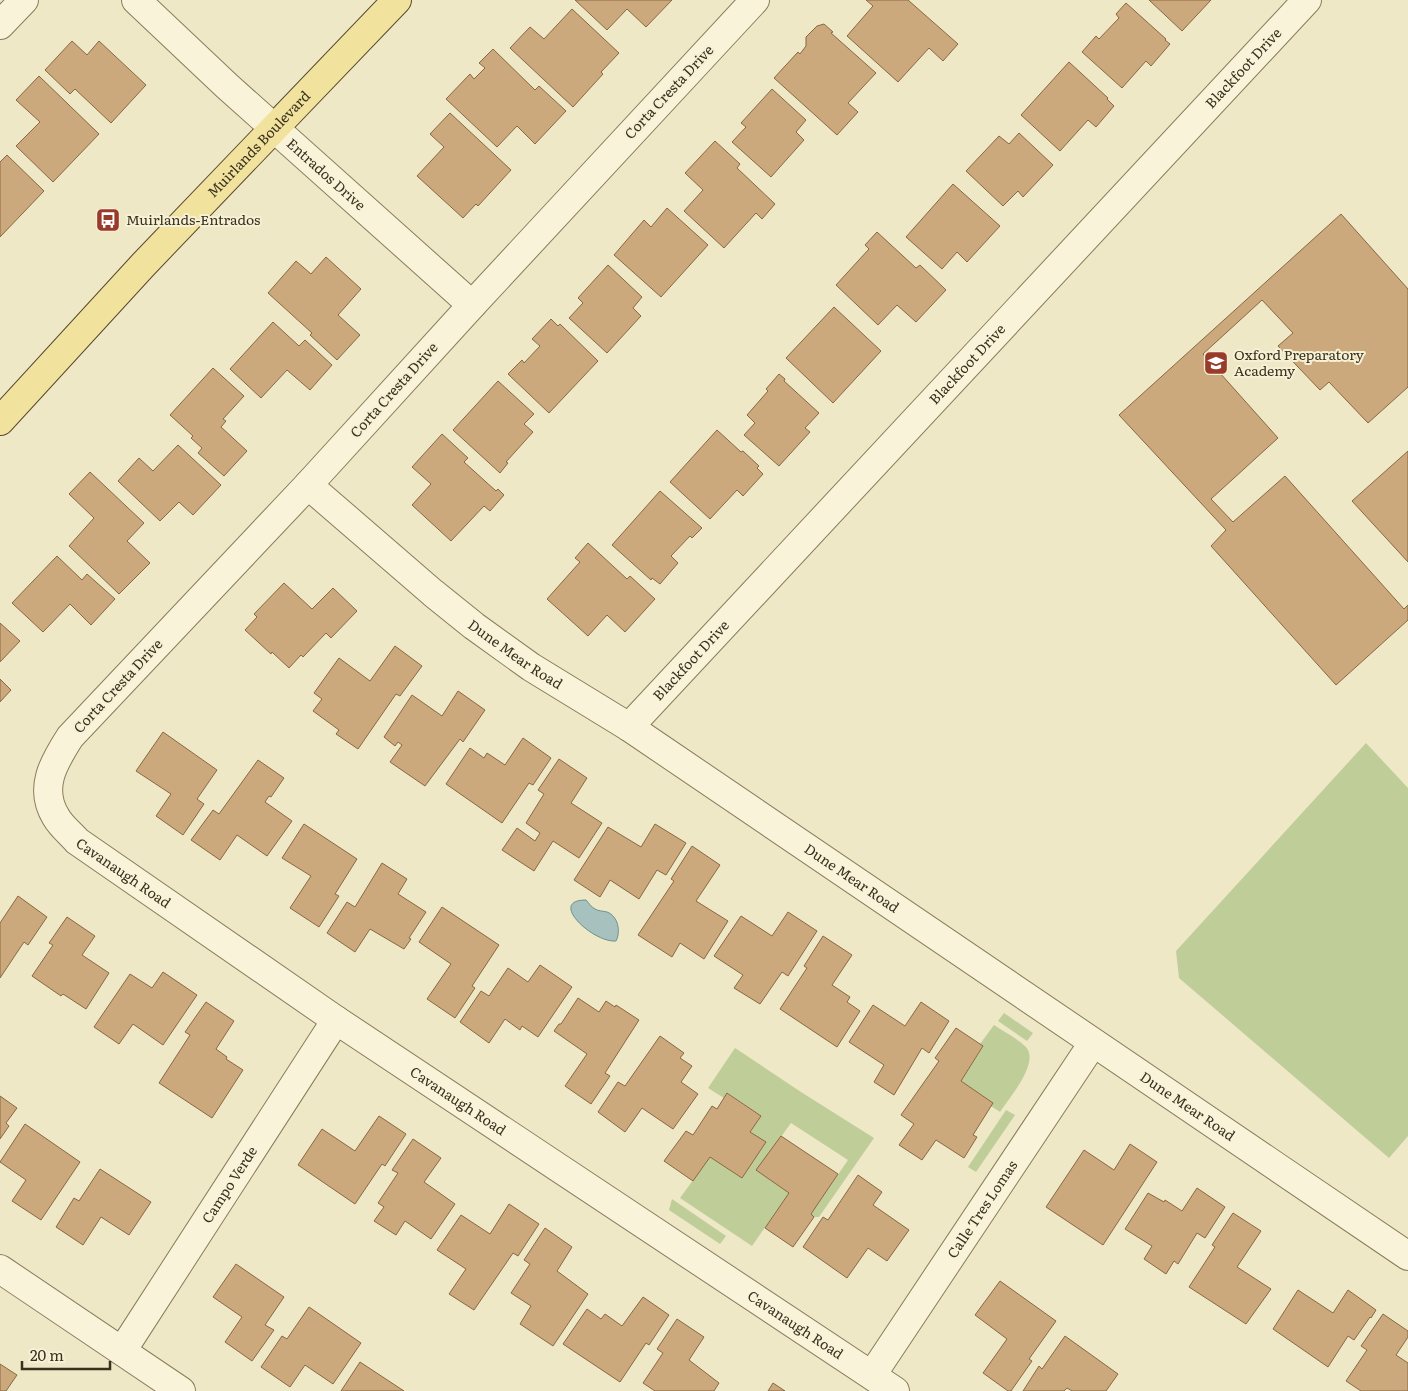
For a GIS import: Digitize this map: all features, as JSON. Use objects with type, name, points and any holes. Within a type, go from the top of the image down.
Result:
[{"type":"main road","name":"Muirlands Boulevard","points":[[0,422],[143,266],[397,0]]},
{"type":"street","points":[[0,24],[24,0]]},
{"type":"street","name":"Entrados Drive","points":[[136,0],[228,86],[472,304]]},
{"type":"street","name":"Corta Cresta Drive","points":[[47,788],[50,773],[56,759],[70,737],[308,485],[472,304],[755,0]]},
{"type":"street","name":"Blackfoot Drive","points":[[629,727],[1307,0]]},
{"type":"street","name":"Dune Mear Road","points":[[308,485],[433,593],[474,626],[531,667],[629,727],[1408,1256]]},
{"type":"street","name":"Cavanaugh Road","points":[[47,788],[50,803],[56,817],[77,841],[336,1020],[895,1391]]},
{"type":"street","name":"Campo Verde","points":[[122,1350],[336,1020]]},
{"type":"street","name":"Calle Tres Lomas","points":[[872,1375],[1093,1043]]},
{"type":"street","points":[[0,1268],[181,1391]]},
{"type":"green space","points":[[1366,743],[1408,788],[1408,1136],[1389,1158],[1179,978],[1176,951]]},
{"type":"green space","points":[[1004,1013],[1033,1033],[1027,1041],[998,1021]]},
{"type":"green space","points":[[994,1025],[1026,1047],[1029,1054],[1029,1062],[1022,1080],[1000,1112],[991,1106],[993,1103],[961,1081],[983,1047],[980,1044]]},
{"type":"green space","points":[[735,1048],[874,1138],[819,1217],[814,1217],[811,1214],[848,1160],[791,1123],[757,1170],[789,1193],[752,1246],[680,1198],[710,1157],[742,1178],[765,1142],[750,1132],[761,1116],[728,1093],[724,1098],[708,1088]]},
{"type":"green space","points":[[1006,1110],[1015,1115],[976,1172],[968,1167]]},
{"type":"green space","points":[[672,1199],[726,1236],[720,1244],[669,1210]]},
{"type":"water","points":[[586,900],[594,908],[607,912],[614,917],[618,924],[618,937],[616,941],[607,940],[586,929],[572,914],[571,907],[575,902]]},
{"type":"building","points":[[575,0],[672,0],[646,27],[627,9],[607,30]]},
{"type":"building","points":[[866,0],[908,0],[958,44],[943,61],[929,48],[898,82],[847,36],[873,6]]},
{"type":"building","points":[[1149,0],[1211,0],[1182,31]]},
{"type":"building","points":[[1126,3],[1170,44],[1151,66],[1146,61],[1122,88],[1082,52],[1096,36],[1099,39],[1119,18],[1116,14]]},
{"type":"building","points":[[572,9],[619,53],[573,107],[510,48],[530,27],[544,39]]},
{"type":"building","points":[[824,24],[833,32],[831,33],[876,73],[848,103],[858,112],[837,135],[774,78],[798,52],[800,54],[806,46],[806,37],[817,26]]},
{"type":"building","points":[[72,41],[87,55],[99,41],[146,85],[111,123],[75,89],[70,94],[45,70]]},
{"type":"building","points":[[493,49],[535,90],[539,86],[566,111],[535,144],[517,126],[497,147],[446,99],[470,74],[474,79],[485,68],[479,63]]},
{"type":"building","points":[[1069,62],[1108,98],[1114,106],[1096,127],[1088,120],[1060,151],[1021,115]]},
{"type":"building","points":[[39,76],[99,134],[53,182],[16,146],[40,122],[16,100]]},
{"type":"building","points":[[772,89],[806,120],[796,132],[804,140],[771,177],[732,142],[746,127],[741,123]]},
{"type":"building","points":[[450,113],[511,170],[478,206],[476,204],[463,218],[417,176],[444,147],[430,134]]},
{"type":"building","points":[[1019,133],[1053,165],[1023,197],[1018,191],[1003,206],[966,171],[999,136],[1009,144]]},
{"type":"building","points":[[715,141],[740,164],[737,168],[775,204],[762,219],[756,213],[724,248],[684,211],[703,190],[685,173]]},
{"type":"building","points":[[7,155],[44,191],[0,237],[0,162]]},
{"type":"building","points":[[953,184],[1000,226],[967,262],[957,252],[942,269],[906,237]]},
{"type":"building","points":[[667,208],[708,245],[661,297],[614,255],[644,220],[651,227]]},
{"type":"building","points":[[1341,214],[1408,289],[1408,387],[1368,423],[1329,382],[1320,390],[1278,346],[1293,333],[1262,300],[1203,354],[1278,438],[1211,499],[1233,522],[1285,476],[1404,609],[1408,605],[1408,620],[1336,685],[1211,546],[1226,530],[1119,415]]},
{"type":"building","points":[[877,232],[916,268],[920,265],[946,290],[916,322],[897,305],[878,325],[836,285],[869,249],[865,245]]},
{"type":"building","points":[[326,257],[361,289],[338,315],[360,335],[337,360],[310,335],[312,333],[268,293],[296,261],[311,274]]},
{"type":"building","points":[[608,265],[642,297],[633,308],[641,316],[607,353],[569,318],[583,303],[578,298]]},
{"type":"building","points":[[834,307],[881,351],[833,403],[786,358]]},
{"type":"building","points":[[551,319],[558,326],[560,324],[598,361],[549,413],[508,374],[522,360],[524,363],[540,346],[532,339]]},
{"type":"building","points":[[273,322],[299,346],[305,340],[332,365],[310,390],[287,370],[261,398],[230,369]]},
{"type":"building","points":[[213,368],[244,396],[223,419],[226,421],[221,427],[247,451],[224,476],[198,453],[202,448],[191,438],[193,436],[170,415]]},
{"type":"building","points":[[779,374],[785,379],[784,381],[819,413],[805,428],[810,432],[779,466],[744,435],[755,423],[747,415],[768,391],[766,389]]},
{"type":"building","points":[[498,381],[534,414],[524,424],[533,432],[506,462],[508,463],[500,473],[453,430]]},
{"type":"building","points":[[717,430],[759,466],[757,468],[763,474],[743,496],[737,490],[710,519],[670,482]]},
{"type":"building","points":[[442,434],[468,458],[464,462],[496,491],[498,489],[504,495],[490,511],[484,506],[451,541],[412,505],[431,484],[412,467]]},
{"type":"building","points":[[178,445],[221,485],[193,515],[179,502],[160,521],[118,481],[139,458],[153,471]]},
{"type":"building","points":[[1408,451],[1408,562],[1352,501]]},
{"type":"building","points":[[90,472],[144,523],[127,541],[150,563],[119,594],[69,546],[94,518],[69,494]]},
{"type":"building","points":[[660,491],[702,528],[692,538],[690,536],[671,556],[678,563],[660,584],[652,578],[651,580],[612,545]]},
{"type":"building","points":[[588,543],[627,579],[630,576],[655,599],[625,632],[607,615],[588,636],[547,599],[580,562],[575,558]]},
{"type":"building","points":[[57,556],[82,580],[87,574],[115,599],[91,625],[70,604],[43,632],[12,603]]},
{"type":"building","points":[[284,583],[312,609],[333,588],[357,611],[331,638],[326,633],[303,657],[301,655],[289,668],[245,630],[257,617],[254,614]]},
{"type":"building","points":[[0,623],[20,641],[0,662]]},
{"type":"building","points":[[395,646],[422,666],[400,696],[396,694],[358,749],[336,734],[339,730],[313,711],[322,699],[314,693],[339,658],[370,681]]},
{"type":"building","points":[[0,679],[11,690],[0,702]]},
{"type":"building","points":[[458,691],[485,710],[463,742],[460,739],[425,786],[390,762],[402,745],[398,742],[395,746],[384,737],[412,695],[442,716]]},
{"type":"building","points":[[163,732],[217,770],[197,799],[204,804],[183,835],[156,816],[171,794],[136,771]]},
{"type":"building","points":[[523,738],[551,758],[533,785],[529,783],[502,823],[446,784],[470,748],[484,758],[487,753],[505,765]]},
{"type":"building","points":[[559,759],[587,778],[571,803],[602,823],[579,858],[553,841],[534,871],[502,850],[517,828],[535,841],[540,833],[526,823],[544,794],[538,790]]},
{"type":"building","points":[[258,760],[284,778],[271,797],[269,796],[265,802],[292,821],[267,856],[237,835],[220,860],[191,840],[213,810],[219,814]]},
{"type":"building","points":[[304,824],[357,859],[335,894],[339,896],[319,927],[290,908],[311,876],[282,858]]},
{"type":"building","points":[[655,824],[686,843],[666,875],[657,870],[639,899],[610,880],[600,897],[574,880],[608,827],[641,847]]},
{"type":"building","points":[[692,846],[720,865],[696,901],[728,921],[704,959],[680,943],[672,957],[638,935],[674,881],[671,879]]},
{"type":"building","points":[[382,863],[407,879],[398,894],[426,912],[404,949],[370,929],[355,952],[327,933],[347,902],[355,907]]},
{"type":"building","points":[[18,896],[47,917],[28,945],[24,942],[0,978],[0,923]]},
{"type":"building","points":[[442,907],[499,945],[472,986],[475,988],[455,1018],[427,999],[451,964],[419,942]]},
{"type":"building","points":[[788,912],[817,931],[788,976],[782,972],[760,1004],[734,988],[743,975],[714,956],[741,916],[772,936]]},
{"type":"building","points":[[67,917],[95,936],[82,955],[109,973],[86,1009],[63,994],[61,996],[32,976],[53,945],[49,943]]},
{"type":"building","points":[[823,936],[852,955],[832,985],[850,997],[847,1002],[860,1011],[837,1047],[780,1009],[807,968],[804,966]]},
{"type":"building","points":[[540,965],[572,987],[538,1037],[522,1026],[520,1030],[505,1019],[489,1043],[460,1022],[481,991],[489,996],[508,968],[528,982]]},
{"type":"building","points":[[163,972],[197,995],[163,1045],[133,1024],[119,1044],[94,1027],[130,974],[152,988]]},
{"type":"building","points":[[578,998],[599,1012],[606,1001],[615,1007],[616,1005],[639,1020],[605,1073],[610,1076],[591,1104],[565,1086],[587,1054],[554,1031],[561,1024]]},
{"type":"building","points":[[206,1002],[234,1021],[216,1049],[227,1057],[226,1059],[243,1070],[212,1118],[159,1083],[190,1035],[185,1032]]},
{"type":"building","points":[[921,1002],[949,1021],[929,1053],[922,1048],[894,1095],[874,1082],[884,1065],[849,1042],[873,1005],[905,1026]]},
{"type":"building","points":[[956,1028],[983,1046],[961,1081],[993,1103],[973,1135],[977,1137],[964,1158],[936,1140],[922,1160],[899,1145],[914,1124],[901,1115],[939,1061],[935,1058]]},
{"type":"building","points":[[660,1036],[684,1053],[680,1058],[692,1066],[681,1082],[698,1094],[673,1129],[642,1108],[625,1132],[598,1112],[618,1082],[625,1086]]},
{"type":"building","points":[[727,1093],[761,1116],[750,1132],[766,1142],[742,1178],[710,1157],[693,1181],[664,1161],[686,1131],[693,1135],[712,1106],[717,1109]]},
{"type":"building","points":[[0,1096],[17,1108],[6,1123],[9,1126],[0,1139]]},
{"type":"building","points":[[379,1116],[406,1134],[385,1166],[382,1164],[355,1204],[298,1165],[322,1129],[355,1151]]},
{"type":"building","points":[[25,1124],[80,1162],[41,1220],[12,1201],[26,1180],[0,1162]]},
{"type":"building","points":[[781,1136],[838,1174],[811,1214],[814,1217],[793,1247],[765,1228],[789,1193],[756,1170]]},
{"type":"building","points":[[413,1139],[441,1158],[424,1182],[455,1204],[431,1239],[405,1221],[396,1235],[374,1221],[384,1207],[378,1203],[398,1173],[392,1170]]},
{"type":"building","points":[[1130,1144],[1157,1162],[1103,1245],[1046,1207],[1084,1150],[1114,1170]]},
{"type":"building","points":[[100,1169],[151,1202],[129,1235],[101,1217],[83,1245],[56,1227],[74,1198],[79,1201]]},
{"type":"building","points":[[858,1175],[882,1192],[873,1205],[909,1230],[887,1261],[868,1248],[847,1278],[803,1247],[823,1217],[828,1220]]},
{"type":"building","points":[[1197,1188],[1225,1207],[1205,1238],[1197,1233],[1178,1264],[1174,1261],[1166,1274],[1144,1259],[1152,1246],[1125,1229],[1148,1193],[1164,1202],[1165,1200],[1182,1211]]},
{"type":"building","points":[[509,1204],[539,1224],[518,1256],[513,1253],[474,1310],[449,1294],[466,1269],[437,1250],[461,1215],[490,1234]]},
{"type":"building","points":[[1233,1213],[1261,1231],[1237,1267],[1271,1289],[1246,1324],[1189,1287],[1215,1247],[1212,1245]]},
{"type":"building","points":[[545,1228],[572,1247],[557,1271],[588,1294],[553,1346],[520,1324],[531,1306],[511,1293],[530,1264],[524,1260]]},
{"type":"building","points":[[236,1264],[284,1297],[265,1325],[274,1330],[252,1361],[225,1342],[242,1317],[213,1297]]},
{"type":"building","points":[[1000,1281],[1056,1321],[1029,1359],[1032,1361],[1011,1391],[1008,1391],[983,1373],[1007,1339],[975,1315]]},
{"type":"building","points":[[1298,1290],[1333,1313],[1348,1290],[1376,1310],[1354,1340],[1348,1336],[1328,1367],[1273,1329]]},
{"type":"building","points":[[643,1297],[669,1315],[649,1345],[646,1343],[620,1382],[563,1344],[587,1309],[601,1319],[605,1314],[622,1326]]},
{"type":"building","points":[[309,1307],[361,1343],[333,1384],[305,1365],[290,1387],[261,1367],[282,1336],[287,1339]]},
{"type":"building","points":[[1383,1314],[1408,1331],[1408,1337],[1396,1355],[1408,1363],[1408,1391],[1361,1391],[1346,1381],[1367,1350],[1361,1346]]},
{"type":"building","points":[[677,1319],[704,1337],[689,1360],[719,1383],[714,1391],[655,1391],[643,1383],[663,1353],[657,1349]]},
{"type":"building","points":[[1065,1336],[1118,1374],[1106,1391],[1072,1391],[1067,1388],[1064,1391],[1023,1391],[1039,1366],[1042,1369]]},
{"type":"building","points":[[360,1362],[404,1391],[341,1391]]},
{"type":"building","points":[[0,1364],[17,1375],[6,1391],[0,1391]]},
{"type":"building","points":[[773,1383],[785,1391],[768,1391]]},
{"type":"place","name":"Muirlands-Entrados","points":[[108,220]]},
{"type":"place","name":"Oxford Preparatory Academy","points":[[1216,363]]}]
